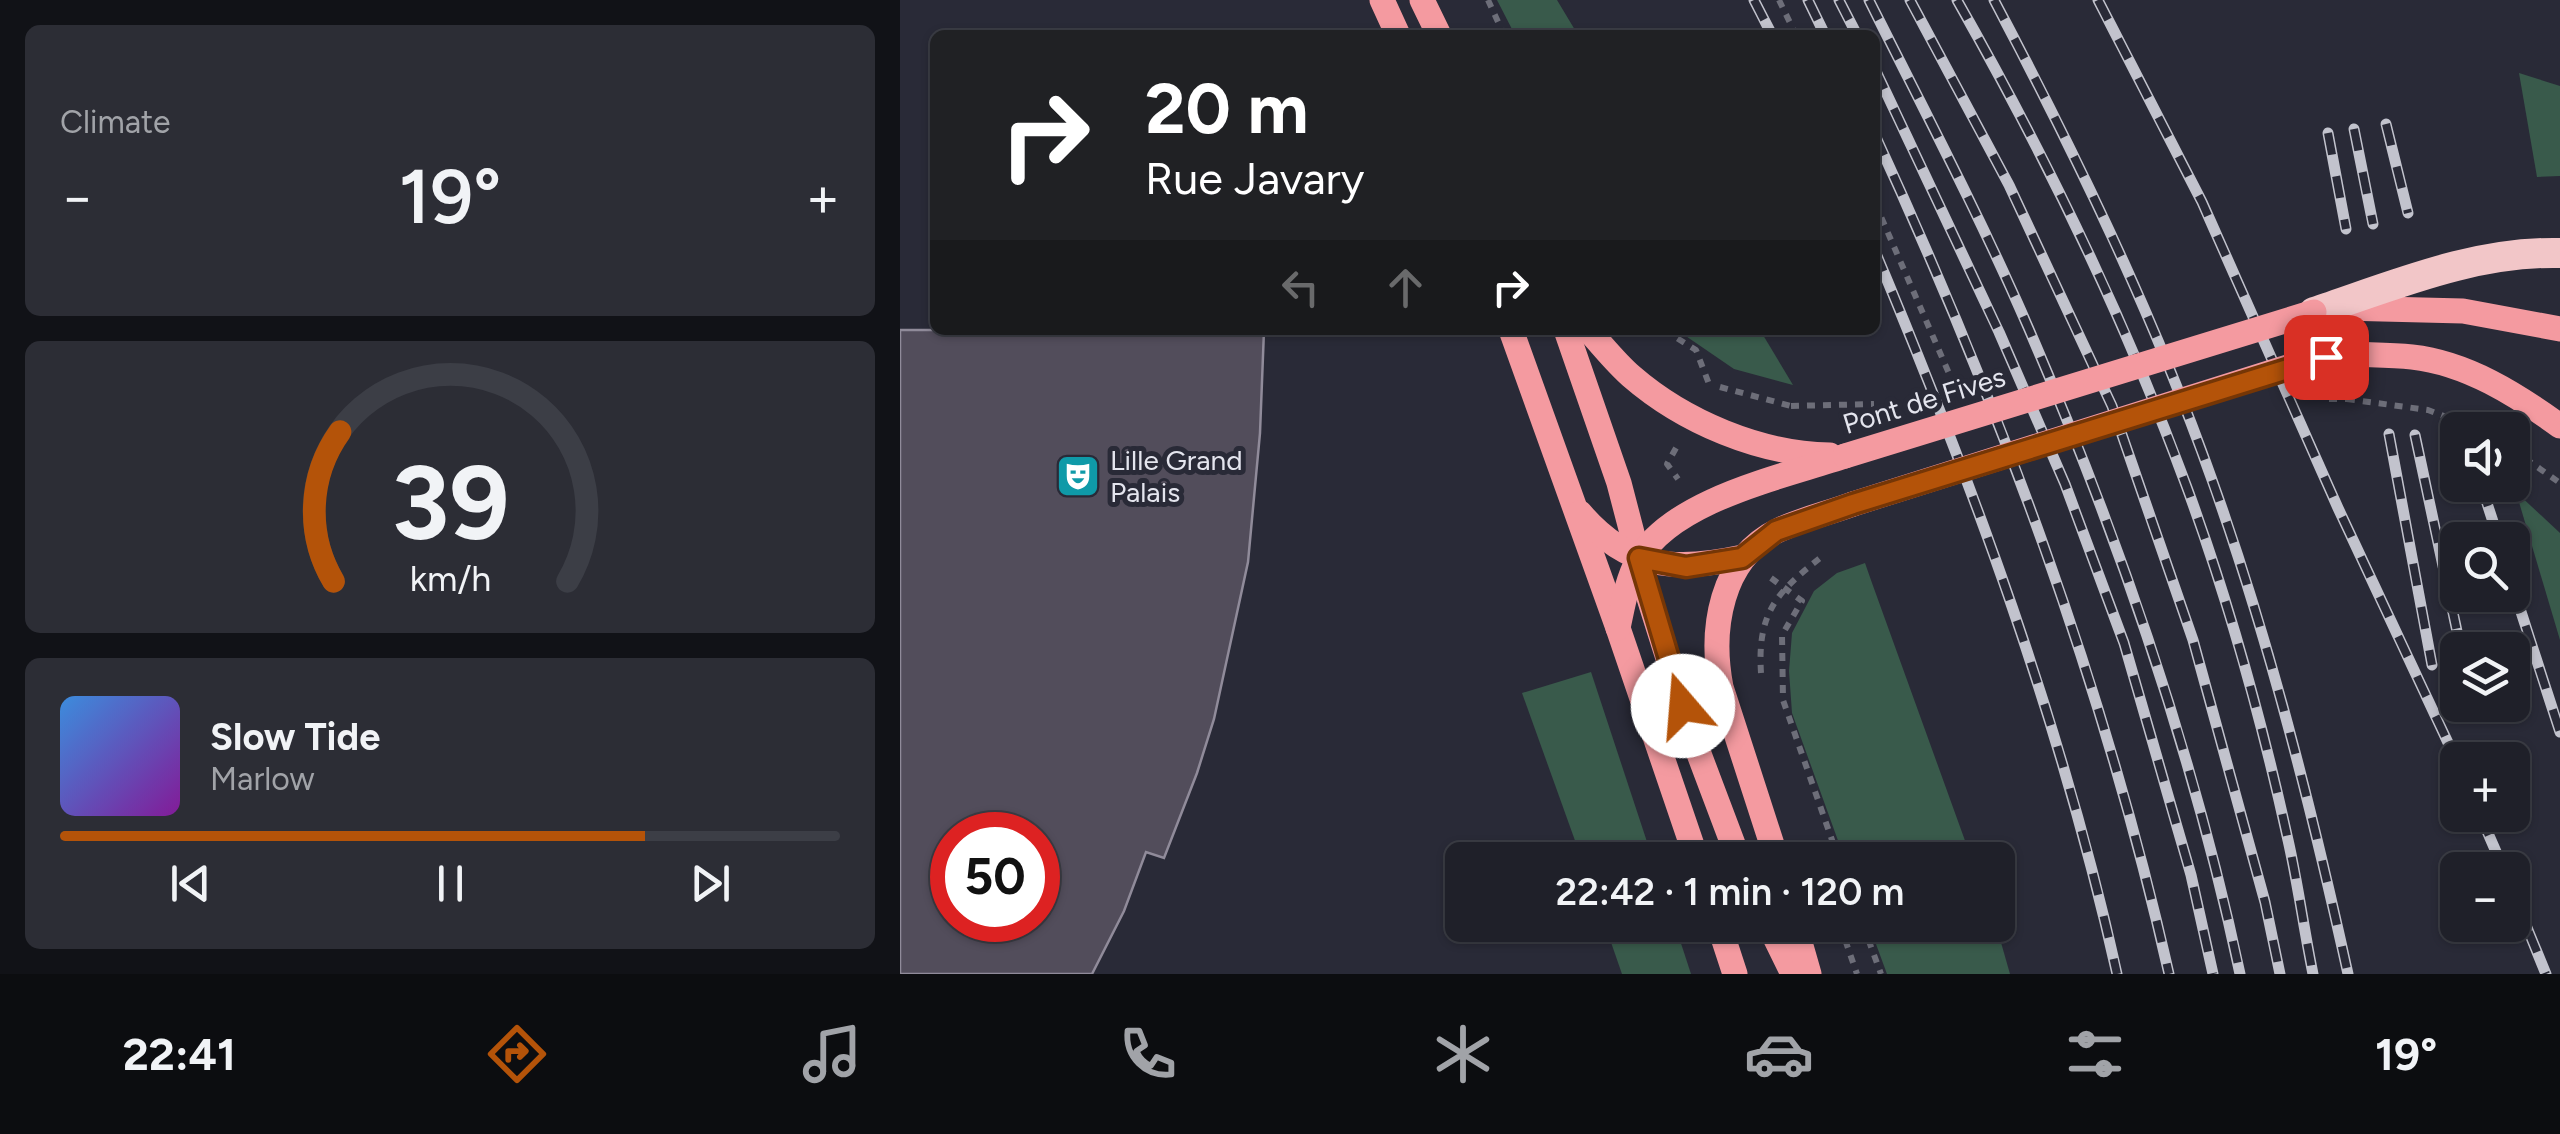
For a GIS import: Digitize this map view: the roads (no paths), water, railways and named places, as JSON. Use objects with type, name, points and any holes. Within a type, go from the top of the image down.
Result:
[{"type":"highway","points":[[2314,312],[2468,261],[2498,255],[2560,253]]},
{"type":"main road","points":[[1382,0],[1396,30]]},
{"type":"main road","points":[[1422,0],[1437,30]]},
{"type":"main road","name":"Pont de Fives","points":[[1618,628],[1639,558],[1678,519],[1846,456],[2314,312],[2353,306],[2462,310],[2560,329]]},
{"type":"main road","points":[[1513,335],[1691,842]]},
{"type":"main road","points":[[1568,335],[1619,483],[1694,738],[1732,842]]},
{"type":"main road","points":[[1593,335],[1629,374],[1665,402],[1723,433],[1803,455],[1846,456]]},
{"type":"main road","points":[[1771,842],[1729,716],[1715,659],[1725,590],[1742,558],[1776,531],[2300,363],[2350,354],[2414,357],[2445,364],[2509,392],[2560,426]]},
{"type":"main road","points":[[1571,502],[1595,530],[1639,558],[1686,567],[1742,558]]},
{"type":"main road","points":[[1725,942],[1735,974]]},
{"type":"main road","points":[[1778,942],[1793,974]]},
{"type":"main road","points":[[1801,942],[1809,974]]},
{"type":"railway","points":[[1754,0],[1769,30]]},
{"type":"railway","points":[[1808,0],[1823,30]]},
{"type":"railway","points":[[1839,0],[1854,30]]},
{"type":"railway","points":[[1869,0],[2010,286],[2092,485],[2176,727],[2240,974]]},
{"type":"railway","points":[[1910,0],[2009,185],[2112,406],[2193,640],[2265,902],[2280,974]]},
{"type":"railway","points":[[1957,0],[2081,238],[2186,485],[2255,705],[2292,857],[2313,974]]},
{"type":"railway","points":[[1994,0],[2111,235],[2164,355],[2211,477],[2252,599],[2287,723],[2348,974]]},
{"type":"railway","points":[[2098,0],[2202,202],[2448,742]]},
{"type":"railway","points":[[1880,80],[1999,332],[2065,484],[2124,643],[2191,875],[2213,974]]},
{"type":"railway","points":[[2386,124],[2408,213]]},
{"type":"railway","points":[[2354,129],[2373,224]]},
{"type":"railway","points":[[2328,133],[2346,229]]},
{"type":"railway","points":[[1880,146],[1964,340],[2044,547],[2113,758],[2169,974]]},
{"type":"railway","points":[[1880,263],[2012,607],[2070,789],[2117,974]]},
{"type":"railway","points":[[2389,434],[2432,665]]},
{"type":"railway","points":[[2415,435],[2457,632]]},
{"type":"railway","points":[[2487,502],[2493,522]]},
{"type":"railway","points":[[2521,612],[2560,732]]},
{"type":"railway","points":[[2487,832],[2496,852]]},
{"type":"railway","points":[[2530,935],[2546,974]]},
{"type":"place","name":"Lille Grand Palais","points":[[1078,476]]}]
